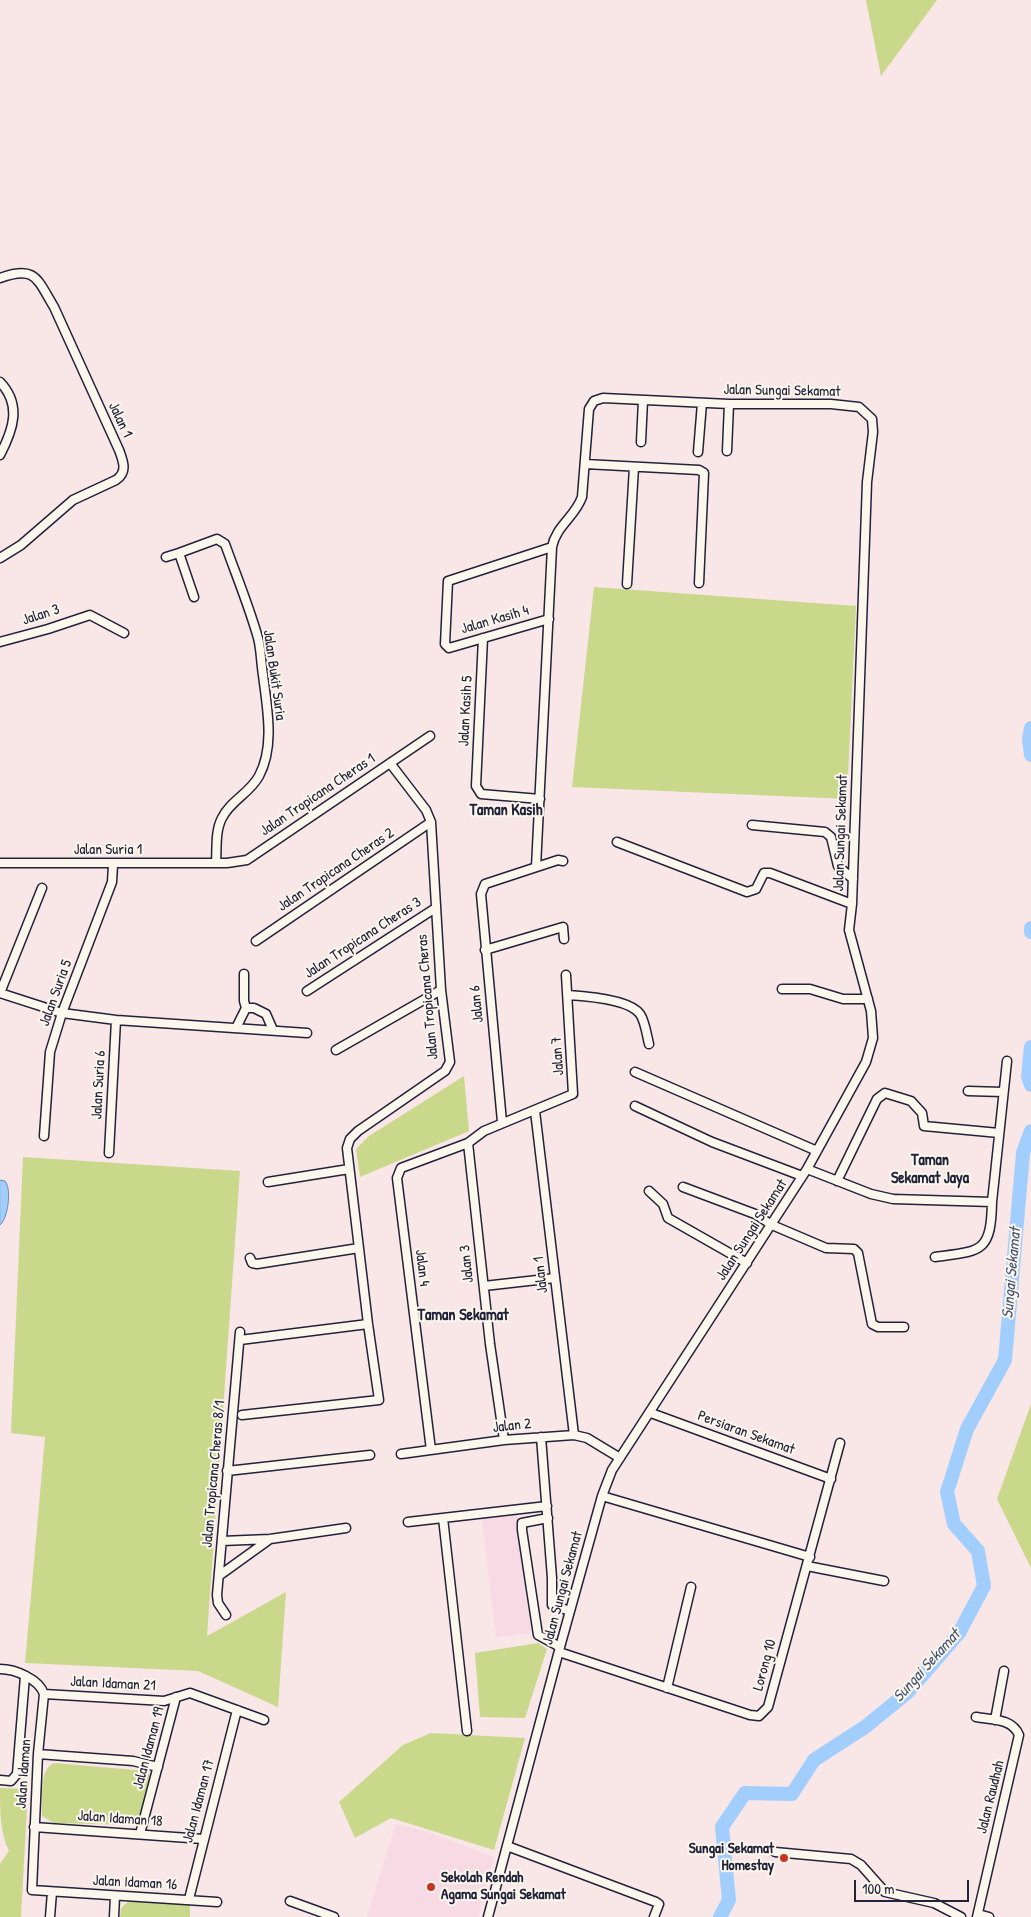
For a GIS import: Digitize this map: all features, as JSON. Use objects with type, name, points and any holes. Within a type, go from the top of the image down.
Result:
[{"type":"street","name":"Jalan 1","points":[[0,278],[22,272],[32,274],[41,286],[54,307],[119,450],[124,470],[121,477],[116,480],[73,500],[22,545],[0,558]]},
{"type":"street","points":[[0,382],[11,397],[14,414],[12,432],[0,455]]},
{"type":"street","name":"Jalan Sungai Sekamat","points":[[488,1917],[570,1611],[602,1496],[612,1470],[651,1413],[818,1151],[866,1062],[873,1038],[871,1011],[849,930],[852,904],[867,482],[873,432],[872,419],[860,407],[831,404],[728,404],[603,398],[594,402],[589,409],[582,497],[578,510],[557,531],[552,547],[536,867]]},
{"type":"street","points":[[641,442],[643,400]]},
{"type":"street","points":[[698,452],[702,402]]},
{"type":"street","points":[[727,451],[728,404]]},
{"type":"street","points":[[585,464],[699,470],[704,473],[699,583]]},
{"type":"street","points":[[627,584],[634,467]]},
{"type":"street","name":"Jalan Bukit Suria","points":[[179,553],[217,539],[225,544],[258,639],[264,687],[268,741],[266,758],[259,776],[248,792],[235,802],[222,818],[218,833],[216,863]]},
{"type":"street","name":"Jalan Kasih 4","points":[[548,619],[449,648],[445,644],[446,586],[448,580],[552,547]]},
{"type":"street","points":[[166,557],[179,553],[194,597]]},
{"type":"street","name":"Jalan 3","points":[[0,642],[48,630],[90,615],[124,633]]},
{"type":"street","name":"Jalan Kasih 5","points":[[483,638],[476,786],[481,794],[540,798]]},
{"type":"street","name":"Jalan Tropicana Cheras 1","points":[[216,863],[248,860],[430,736]]},
{"type":"street","name":"Jalan Tropicana Cheras","points":[[242,1415],[379,1400],[347,1148],[354,1135],[445,1072],[450,1062],[440,990],[434,909],[431,822],[426,810],[390,763]]},
{"type":"street","name":"Jalan Tropicana Cheras 2","points":[[256,941],[431,822]]},
{"type":"street","points":[[752,825],[825,832],[831,837],[838,866],[853,879]]},
{"type":"street","points":[[616,842],[747,892],[756,889],[764,873],[770,873],[852,904]]},
{"type":"street","points":[[536,867],[558,860],[563,861]]},
{"type":"street","name":"Jalan Suria 1","points":[[0,863],[113,865],[216,863]]},
{"type":"street","name":"Jalan Suria 5","points":[[44,1136],[50,1052],[62,1013],[112,882],[113,865]]},
{"type":"street","name":"Jalan 6","points":[[502,1122],[481,894],[485,884],[536,867]]},
{"type":"street","points":[[42,888],[0,993],[62,1013],[116,1020],[307,1033]]},
{"type":"street","name":"Jalan Tropicana Cheras 3","points":[[307,991],[434,909]]},
{"type":"street","points":[[485,950],[563,928],[564,939]]},
{"type":"street","points":[[236,1028],[246,1008],[244,1001],[244,974]]},
{"type":"street","name":"Jalan 7","points":[[535,1111],[573,1094],[566,974]]},
{"type":"street","points":[[782,989],[810,989],[843,999],[868,999]]},
{"type":"street","points":[[336,1050],[440,990]]},
{"type":"street","points":[[568,995],[596,997],[634,1008],[641,1015],[649,1044]]},
{"type":"street","points":[[246,1008],[254,1008],[266,1014],[273,1030]]},
{"type":"street","name":"Jalan Suria 6","points":[[109,1153],[116,1020]]},
{"type":"street","points":[[935,1257],[971,1252],[979,1248],[989,1234],[1007,1061]]},
{"type":"street","points":[[635,1072],[818,1151]]},
{"type":"street","points":[[968,1091],[1004,1092]]},
{"type":"street","points":[[837,1181],[882,1094],[890,1093],[911,1101],[922,1113],[924,1126],[1000,1133]]},
{"type":"street","points":[[635,1106],[712,1142],[802,1176]]},
{"type":"street","name":"Jalan 1","points":[[535,1111],[574,1435]]},
{"type":"street","points":[[468,1143],[484,1131],[502,1122],[535,1111]]},
{"type":"street","name":"Jalan 3","points":[[468,1143],[504,1440]]},
{"type":"street","name":"Jalan 4","points":[[431,1450],[397,1178],[401,1168],[468,1143]]},
{"type":"street","points":[[807,1169],[871,1194],[893,1199],[992,1202]]},
{"type":"street","points":[[268,1182],[349,1170]]},
{"type":"street","points":[[683,1187],[754,1214],[772,1225],[826,1248],[854,1249],[858,1253],[872,1324],[878,1327],[904,1327]]},
{"type":"street","points":[[649,1192],[664,1204],[668,1218],[747,1264]]},
{"type":"street","points":[[250,1258],[252,1263],[257,1264],[359,1248]]},
{"type":"street","points":[[484,1286],[555,1278]]},
{"type":"street","name":"Jalan Tropicana Cheras 8/1","points":[[226,1615],[218,1603],[227,1471],[240,1336],[368,1324]]},
{"type":"street","name":"Persiaran Sekamat","points":[[651,1413],[830,1479]]},
{"type":"street","name":"Jalan 2","points":[[401,1454],[504,1440],[574,1435],[587,1438],[620,1458]]},
{"type":"street","points":[[541,1437],[548,1518],[552,1605],[570,1611]]},
{"type":"street","name":"Lorong 10","points":[[548,1518],[528,1520],[522,1523],[538,1635],[560,1649],[750,1716],[760,1716],[768,1708],[840,1444]]},
{"type":"street","points":[[227,1471],[370,1455]]},
{"type":"street","points":[[602,1496],[810,1557]]},
{"type":"street","points":[[408,1522],[547,1506]]},
{"type":"street","points":[[443,1518],[467,1731]]},
{"type":"street","points":[[222,1540],[270,1539],[346,1528]]},
{"type":"street","points":[[220,1575],[270,1539]]},
{"type":"street","points":[[807,1566],[884,1581]]},
{"type":"street","points":[[667,1688],[691,1587]]},
{"type":"street","points":[[0,1668],[33,1679],[42,1687],[44,1694]]},
{"type":"street","points":[[995,1720],[1004,1671]]},
{"type":"street","points":[[0,1780],[11,1781],[17,1774],[25,1676]]},
{"type":"street","name":"Jalan Idaman 21","points":[[44,1694],[164,1701],[190,1693],[264,1720]]},
{"type":"street","name":"Jalan Idaman","points":[[44,1694],[38,1754],[32,1890],[52,1892]]},
{"type":"street","name":"Jalan Idaman 19","points":[[140,1834],[176,1697]]},
{"type":"street","name":"Jalan Idaman 17","points":[[190,1899],[203,1839],[238,1710]]},
{"type":"street","name":"Jalan Raudhah","points":[[976,1717],[1010,1723],[1016,1728],[1018,1740],[977,1916]]},
{"type":"street","points":[[38,1754],[133,1760],[158,1767]]},
{"type":"street","name":"Jalan Idaman 18","points":[[34,1827],[203,1839]]},
{"type":"street","points":[[507,1846],[656,1902],[659,1904],[659,1908],[654,1917]]},
{"type":"street","points":[[775,1852],[851,1859],[861,1865],[885,1892],[934,1903],[962,1917]]},
{"type":"street","points":[[50,1917],[52,1892]]},
{"type":"street","name":"Jalan Idaman 16","points":[[52,1892],[217,1902]]},
{"type":"street","points":[[114,1917],[115,1896]]},
{"type":"street","points":[[290,1901],[334,1917]]},
{"type":"street","points":[[977,1916],[989,1917]]},
{"type":"shaded area","points":[[517,1512],[531,1633],[496,1637],[482,1517]]},
{"type":"shaded area","name":"Sekolah Rendah Agama Sungai Sekamat","points":[[396,1824],[425,1831],[494,1857],[478,1917],[367,1917]]},
{"type":"green space","points":[[866,0],[937,0],[881,76]]},
{"type":"green space","points":[[594,587],[856,606],[847,799],[572,787]]},
{"type":"green space","points":[[464,1076],[469,1131],[360,1177],[356,1149],[369,1136]]},
{"type":"green space","points":[[23,1157],[240,1171],[207,1636],[286,1592],[278,1707],[198,1671],[25,1663],[45,1437],[11,1433]]},
{"type":"green space","points":[[1031,1404],[1031,1568],[997,1499]]},
{"type":"green space","points":[[538,1643],[547,1649],[525,1718],[480,1717],[475,1653]]},
{"type":"green space","points":[[431,1733],[525,1738],[494,1850],[391,1818],[355,1838],[339,1802],[403,1745]]},
{"type":"green space","points":[[54,1763],[147,1771],[152,1778],[140,1825],[54,1823],[42,1816],[43,1779],[49,1767]]},
{"type":"green space","points":[[0,1788],[28,1789],[21,1917],[0,1917],[0,1864],[9,1851],[2,1829]]},
{"type":"green space","points":[[129,1901],[190,1903],[190,1917],[120,1917],[121,1908]]},
{"type":"water","points":[[0,1180],[5,1181],[9,1197],[7,1211],[0,1225]]},
{"type":"waterway","name":"Sungai Sekamat","points":[[1031,728],[1029,739],[1031,755]]},
{"type":"waterway","name":"Sungai Sekamat","points":[[1031,1047],[1028,1077],[1031,1085]]},
{"type":"waterway","name":"Sungai Sekamat","points":[[720,1917],[729,1900],[722,1827],[745,1793],[792,1794],[814,1760],[865,1727],[908,1692],[959,1633],[984,1586],[978,1551],[954,1524],[947,1492],[967,1429],[1005,1360],[1023,1153],[1031,1131]]},
{"type":"place","name":"Sungai Sekamat Homestay","points":[[784,1858]]},
{"type":"place","name":"Sekolah Rendah Agama Sungai Sekamat","points":[[431,1887]]},
{"type":"district","name":"Taman Kasih","points":[[506,811]]},
{"type":"district","name":"Taman Sekamat Jaya","points":[[930,1170]]},
{"type":"district","name":"Taman Sekamat","points":[[463,1316]]}]
